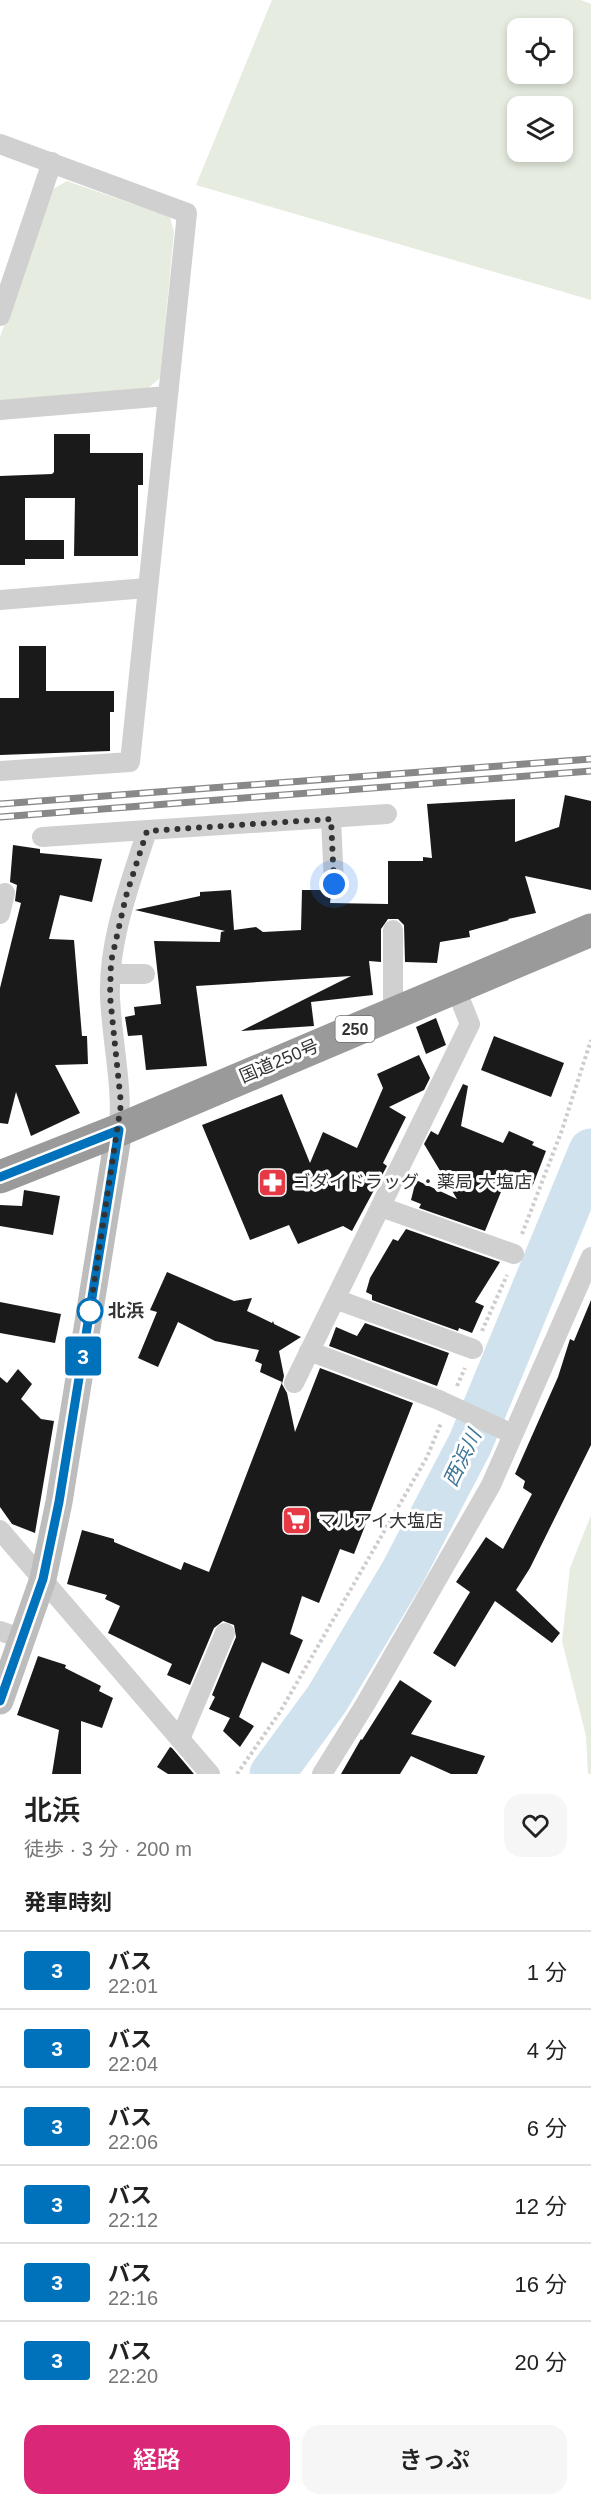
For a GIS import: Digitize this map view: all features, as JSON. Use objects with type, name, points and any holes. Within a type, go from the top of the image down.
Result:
[{"type":"highway","name":"国道250号","points":[[0,1177],[119,1130],[591,930]]},
{"type":"main road","points":[[0,1701],[11,1635],[43,1579],[59,1502],[119,1130]]},
{"type":"street","points":[[0,144],[187,213],[130,762],[0,771]]},
{"type":"street","points":[[0,316],[52,162]]},
{"type":"street","points":[[0,410],[167,396]]},
{"type":"street","points":[[0,600],[147,588]]},
{"type":"street","points":[[42,837],[387,814]]},
{"type":"street","points":[[331,819],[334,884]]},
{"type":"street","points":[[119,1130],[121,1104],[110,996],[111,962],[126,896],[147,831]]},
{"type":"street","points":[[0,913],[5,893]]},
{"type":"street","points":[[393,930],[393,1013]]},
{"type":"street","points":[[111,974],[145,974]]},
{"type":"street","points":[[294,1383],[470,1024],[455,987]]},
{"type":"street","points":[[381,1207],[514,1254]]},
{"type":"street","points":[[322,1774],[366,1703],[491,1485],[509,1432],[591,1257]]},
{"type":"street","points":[[335,1299],[473,1349]]},
{"type":"street","points":[[309,1351],[439,1400],[509,1432]]},
{"type":"street","points":[[0,1530],[210,1774]]},
{"type":"street","points":[[180,1739],[225,1633]]},
{"type":"shaded area","points":[[272,0],[581,0],[591,4],[591,300],[196,185]]},
{"type":"shaded area","points":[[67,181],[170,217],[174,232],[160,378],[147,389],[0,401],[0,337],[53,189]]},
{"type":"shaded area","points":[[591,1515],[591,1774],[588,1774],[586,1736],[562,1641],[570,1568]]},
{"type":"building","points":[[54,434],[90,434],[90,453],[143,453],[143,485],[138,485],[138,556],[74,556],[75,498],[25,498],[25,540],[64,540],[64,559],[25,559],[25,565],[0,565],[0,476],[52,474],[54,472]]},
{"type":"building","points":[[19,646],[46,646],[46,691],[114,691],[114,712],[110,712],[110,751],[0,755],[0,698],[19,698]]},
{"type":"building","points":[[565,795],[591,801],[591,890],[525,876],[536,913],[469,931],[470,937],[440,942],[437,963],[405,962],[404,925],[398,919],[388,919],[381,929],[381,962],[369,961],[373,995],[311,1002],[314,1026],[241,1031],[351,976],[196,986],[207,1066],[146,1070],[142,1035],[128,1036],[125,1017],[135,1015],[134,1007],[161,1004],[154,941],[220,942],[221,932],[225,931],[135,910],[200,896],[200,892],[231,890],[234,930],[256,927],[263,932],[301,930],[302,890],[324,890],[331,895],[330,903],[388,904],[388,861],[423,861],[423,857],[432,858],[427,804],[515,799],[515,842],[559,827]]},
{"type":"building","points":[[13,845],[40,849],[40,853],[102,859],[92,902],[60,895],[49,939],[74,940],[82,1036],[87,1036],[88,1064],[55,1065],[80,1113],[31,1136],[16,1092],[8,1124],[0,1123],[0,988],[21,903],[15,901],[17,885],[10,882]]},
{"type":"building","points":[[436,1018],[446,1045],[426,1054],[416,1027]]},
{"type":"building","points":[[494,1036],[564,1063],[551,1097],[481,1070]]},
{"type":"building","points":[[419,1055],[430,1078],[424,1090],[389,1107],[406,1117],[383,1163],[387,1166],[352,1231],[343,1226],[298,1244],[289,1225],[250,1240],[202,1125],[282,1094],[310,1163],[323,1132],[357,1148],[383,1088],[377,1074]]},
{"type":"building","points":[[463,1084],[468,1086],[461,1126],[503,1143],[509,1131],[534,1142],[532,1145],[546,1151],[531,1190],[503,1187],[485,1231],[419,1208],[421,1204],[411,1200],[416,1180],[457,1199],[424,1144],[431,1131],[438,1135]]},
{"type":"building","points":[[24,1190],[60,1196],[53,1235],[0,1226],[0,1205],[22,1206]]},
{"type":"building","points":[[406,1229],[500,1262],[475,1302],[484,1306],[472,1333],[459,1328],[458,1331],[372,1300],[372,1295],[366,1292],[370,1278],[393,1239],[398,1241]]},
{"type":"building","points":[[167,1272],[234,1301],[252,1298],[247,1311],[272,1323],[273,1321],[274,1324],[301,1337],[279,1351],[284,1376],[282,1384],[287,1393],[295,1432],[320,1368],[413,1403],[354,1554],[340,1549],[319,1603],[302,1596],[290,1634],[303,1640],[289,1674],[262,1662],[239,1717],[254,1726],[240,1747],[223,1731],[230,1718],[209,1709],[215,1697],[212,1695],[236,1637],[234,1625],[223,1621],[214,1628],[190,1685],[167,1675],[172,1664],[108,1633],[120,1606],[105,1599],[107,1595],[67,1584],[82,1530],[114,1539],[114,1542],[181,1570],[184,1562],[209,1572],[282,1382],[260,1372],[262,1364],[255,1361],[259,1350],[215,1341],[178,1322],[158,1367],[138,1358],[157,1312],[150,1310]]},
{"type":"building","points":[[591,1300],[591,1445],[530,1568],[516,1590],[560,1633],[552,1643],[495,1601],[455,1667],[433,1653],[470,1592],[456,1582],[486,1537],[503,1549],[532,1494],[523,1488],[525,1481],[515,1474],[558,1377],[570,1339],[574,1341]]},
{"type":"building","points":[[0,1302],[61,1314],[55,1343],[0,1333]]},
{"type":"building","points":[[365,1323],[449,1353],[437,1386],[329,1346],[336,1327],[357,1336]]},
{"type":"building","points":[[18,1369],[32,1384],[21,1399],[41,1419],[54,1421],[35,1533],[12,1524],[0,1507],[0,1377],[7,1383]]},
{"type":"building","points":[[38,1656],[66,1665],[65,1668],[101,1686],[99,1691],[113,1698],[102,1728],[81,1721],[81,1774],[52,1774],[59,1730],[17,1715]]},
{"type":"building","points":[[400,1680],[432,1701],[411,1734],[485,1756],[477,1774],[451,1774],[411,1756],[400,1774],[341,1774]]},
{"type":"building","points":[[170,1747],[194,1774],[168,1774],[157,1767]]},
{"type":"waterway","name":"西浜川","points":[[272,1774],[327,1699],[403,1572],[470,1444],[591,1151]]},
{"type":"railway","points":[[0,804],[591,759]]},
{"type":"railway","points":[[0,817],[591,771]]},
{"type":"bus line","name":"3","points":[[0,1177],[119,1130],[59,1502],[43,1579],[0,1701]]},
{"type":"place","name":"ゴダイドラッグ・薬局 大塩店","points":[[272,1182]]},
{"type":"place","name":"北浜","points":[[90,1311]]},
{"type":"place","name":"マルアイ大塩店","points":[[297,1521]]},
{"type":"route","points":[[90,1311],[119,1130],[121,1104],[117,1084],[110,996],[111,962],[126,896],[147,831],[331,819],[334,884]]}]
